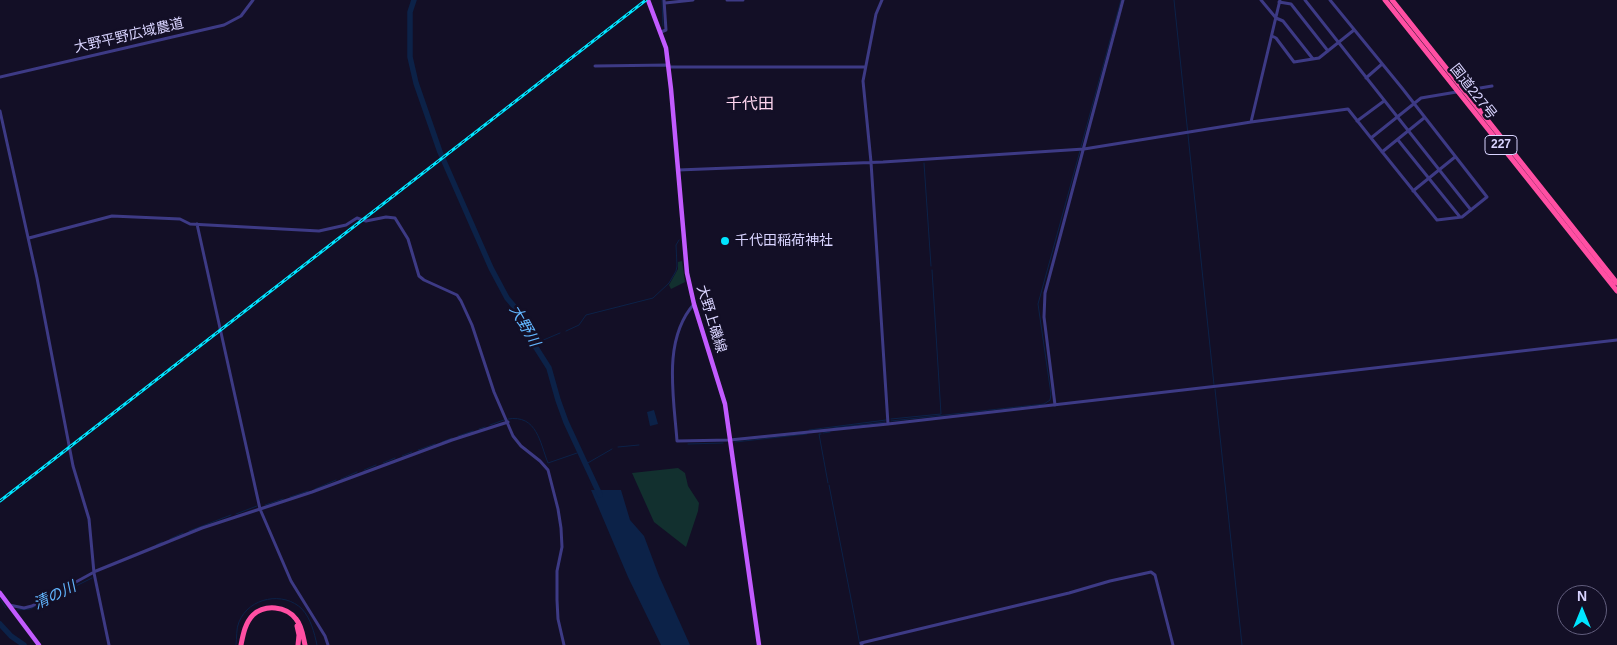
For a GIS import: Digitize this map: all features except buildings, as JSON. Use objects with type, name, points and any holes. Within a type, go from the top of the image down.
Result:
[{"type":"highway","name":"国道227号","points":[[1385,0],[1617,283]]},
{"type":"highway","name":"国道227号","points":[[1392,0],[1617,291]]},
{"type":"highway","points":[[243,645],[245,630],[253,616],[266,608],[290,612],[300,625],[305,645]]},
{"type":"highway","points":[[243,645],[254,620],[266,612],[275,611],[282,612],[294,621],[299,635],[298,645]]},
{"type":"main road","name":"大野上磯線","points":[[649,1],[666,48],[687,273],[694,304],[725,404],[759,645]]},
{"type":"main road","points":[[0,593],[39,645]]},
{"type":"street","name":"大野平野広域農道","points":[[0,77],[224,25],[240,16],[253,0]]},
{"type":"street","points":[[661,32],[666,30],[664,1],[693,0]]},
{"type":"street","points":[[727,0],[743,0]]},
{"type":"street","points":[[882,0],[876,14],[863,81],[871,162],[888,424]]},
{"type":"street","points":[[1056,405],[1044,317],[1044,302],[1123,0]]},
{"type":"street","points":[[1261,0],[1276,18],[1283,22],[1313,59]]},
{"type":"street","points":[[1305,0],[1471,210]]},
{"type":"street","points":[[677,170],[871,162],[1084,149],[1251,122],[1348,109],[1437,220],[1460,218],[1487,197],[1330,0]]},
{"type":"street","points":[[1251,122],[1280,1],[1291,4],[1328,51]]},
{"type":"street","points":[[1272,36],[1276,38],[1294,62],[1319,58],[1354,30]]},
{"type":"street","points":[[1366,78],[1382,64]]},
{"type":"street","points":[[595,66],[865,67]]},
{"type":"street","points":[[1371,138],[1421,98],[1492,86]]},
{"type":"street","points":[[1357,121],[1384,101]]},
{"type":"street","points":[[0,111],[29,238],[73,466],[89,519],[94,573],[109,645]]},
{"type":"street","points":[[1382,152],[1424,118]]},
{"type":"street","points":[[1398,140],[1460,218]]},
{"type":"street","points":[[1413,191],[1456,157]]},
{"type":"street","points":[[29,238],[112,216],[180,219],[190,224],[319,231],[346,224],[357,218],[366,220],[386,217],[395,218],[408,239],[419,276],[457,296],[461,301],[472,325],[494,392],[517,441],[546,466],[551,478],[561,528],[562,547],[557,571],[557,594],[558,620],[564,645]]},
{"type":"street","points":[[197,224],[260,509],[291,581],[325,636],[328,645]]},
{"type":"street","points":[[694,304],[678,332],[675,344],[673,380],[677,441],[730,440],[888,424],[1617,340]]},
{"type":"street","points":[[8,605],[24,608],[32,606],[94,573],[202,528],[312,492],[452,440],[508,422]]},
{"type":"street","points":[[862,645],[861,643],[1150,572],[1155,575],[1173,645]]},
{"type":"green space","points":[[682,261],[685,282],[671,289],[669,285],[678,269],[678,262]]},
{"type":"green space","points":[[678,468],[685,473],[688,486],[699,503],[686,547],[654,522],[632,473]]},
{"type":"water","points":[[654,410],[658,424],[650,426],[647,412]]},
{"type":"water","points":[[591,490],[621,490],[630,520],[644,536],[659,576],[690,645],[661,645],[628,577]]},
{"type":"waterway","name":"大野川","points":[[414,0],[410,12],[410,57],[416,83],[440,152],[491,268],[507,298],[518,311],[535,346],[549,368],[566,422],[600,495]]},
{"type":"waterway","points":[[662,0],[663,26]]},
{"type":"waterway","points":[[1081,147],[1121,0]]},
{"type":"waterway","points":[[1174,0],[1214,385]]},
{"type":"waterway","points":[[891,421],[1044,404],[1050,400],[1051,394],[1038,304],[1080,151]]},
{"type":"waterway","points":[[924,163],[931,266]]},
{"type":"waterway","points":[[566,331],[579,325],[586,315],[653,298],[669,283],[676,271],[676,245],[679,240]]},
{"type":"waterway","points":[[891,419],[941,414],[932,270]]},
{"type":"waterway","points":[[534,344],[560,333]]},
{"type":"waterway","points":[[1215,389],[1242,645]]},
{"type":"waterway","name":"清の川","points":[[508,419],[518,419],[531,425],[536,432],[548,463],[580,452]]},
{"type":"waterway","name":"清の川","points":[[490,425],[504,420]]},
{"type":"waterway","points":[[809,430],[886,420]]},
{"type":"waterway","points":[[833,428],[885,422]]},
{"type":"waterway","name":"清の川","points":[[479,429],[485,427]]},
{"type":"waterway","name":"清の川","points":[[458,436],[473,431]]},
{"type":"waterway","points":[[823,433],[830,432]]},
{"type":"waterway","points":[[735,442],[807,434]]},
{"type":"waterway","points":[[821,434],[819,434],[828,483]]},
{"type":"waterway","name":"清の川","points":[[442,442],[452,438]]},
{"type":"waterway","points":[[688,444],[723,443]]},
{"type":"waterway","name":"清の川","points":[[418,450],[435,444]]},
{"type":"waterway","points":[[618,447],[639,445]]},
{"type":"waterway","points":[[586,464],[612,449]]},
{"type":"waterway","name":"清の川","points":[[402,456],[412,452]]},
{"type":"waterway","name":"清の川","points":[[383,463],[395,458]]},
{"type":"waterway","name":"清の川","points":[[364,470],[376,465]]},
{"type":"waterway","name":"清の川","points":[[341,479],[357,472]]},
{"type":"waterway","name":"清の川","points":[[315,489],[336,480]]},
{"type":"waterway","points":[[829,485],[860,645]]},
{"type":"waterway","name":"清の川","points":[[290,497],[308,491]]},
{"type":"waterway","name":"清の川","points":[[265,505],[283,499]]},
{"type":"waterway","name":"清の川","points":[[236,514],[257,506]]},
{"type":"waterway","name":"清の川","points":[[189,531],[231,515]]},
{"type":"waterway","name":"清の川","points":[[170,539],[183,533]]},
{"type":"waterway","name":"清の川","points":[[156,545],[162,542]]},
{"type":"waterway","name":"清の川","points":[[17,610],[30,609],[92,578]]},
{"type":"waterway","name":"清の川","points":[[0,599],[6,608]]},
{"type":"waterway","points":[[236,645],[238,624],[244,614],[251,607],[267,599],[286,600],[295,603],[302,609],[310,621],[317,645]]},
{"type":"waterway","points":[[0,624],[11,636],[24,645]]},
{"type":"railway","points":[[0,501],[646,0]]},
{"type":"place","name":"千代田稲荷神社","points":[[725,241]]},
{"type":"district","name":"千代田","points":[[750,105]]}]
